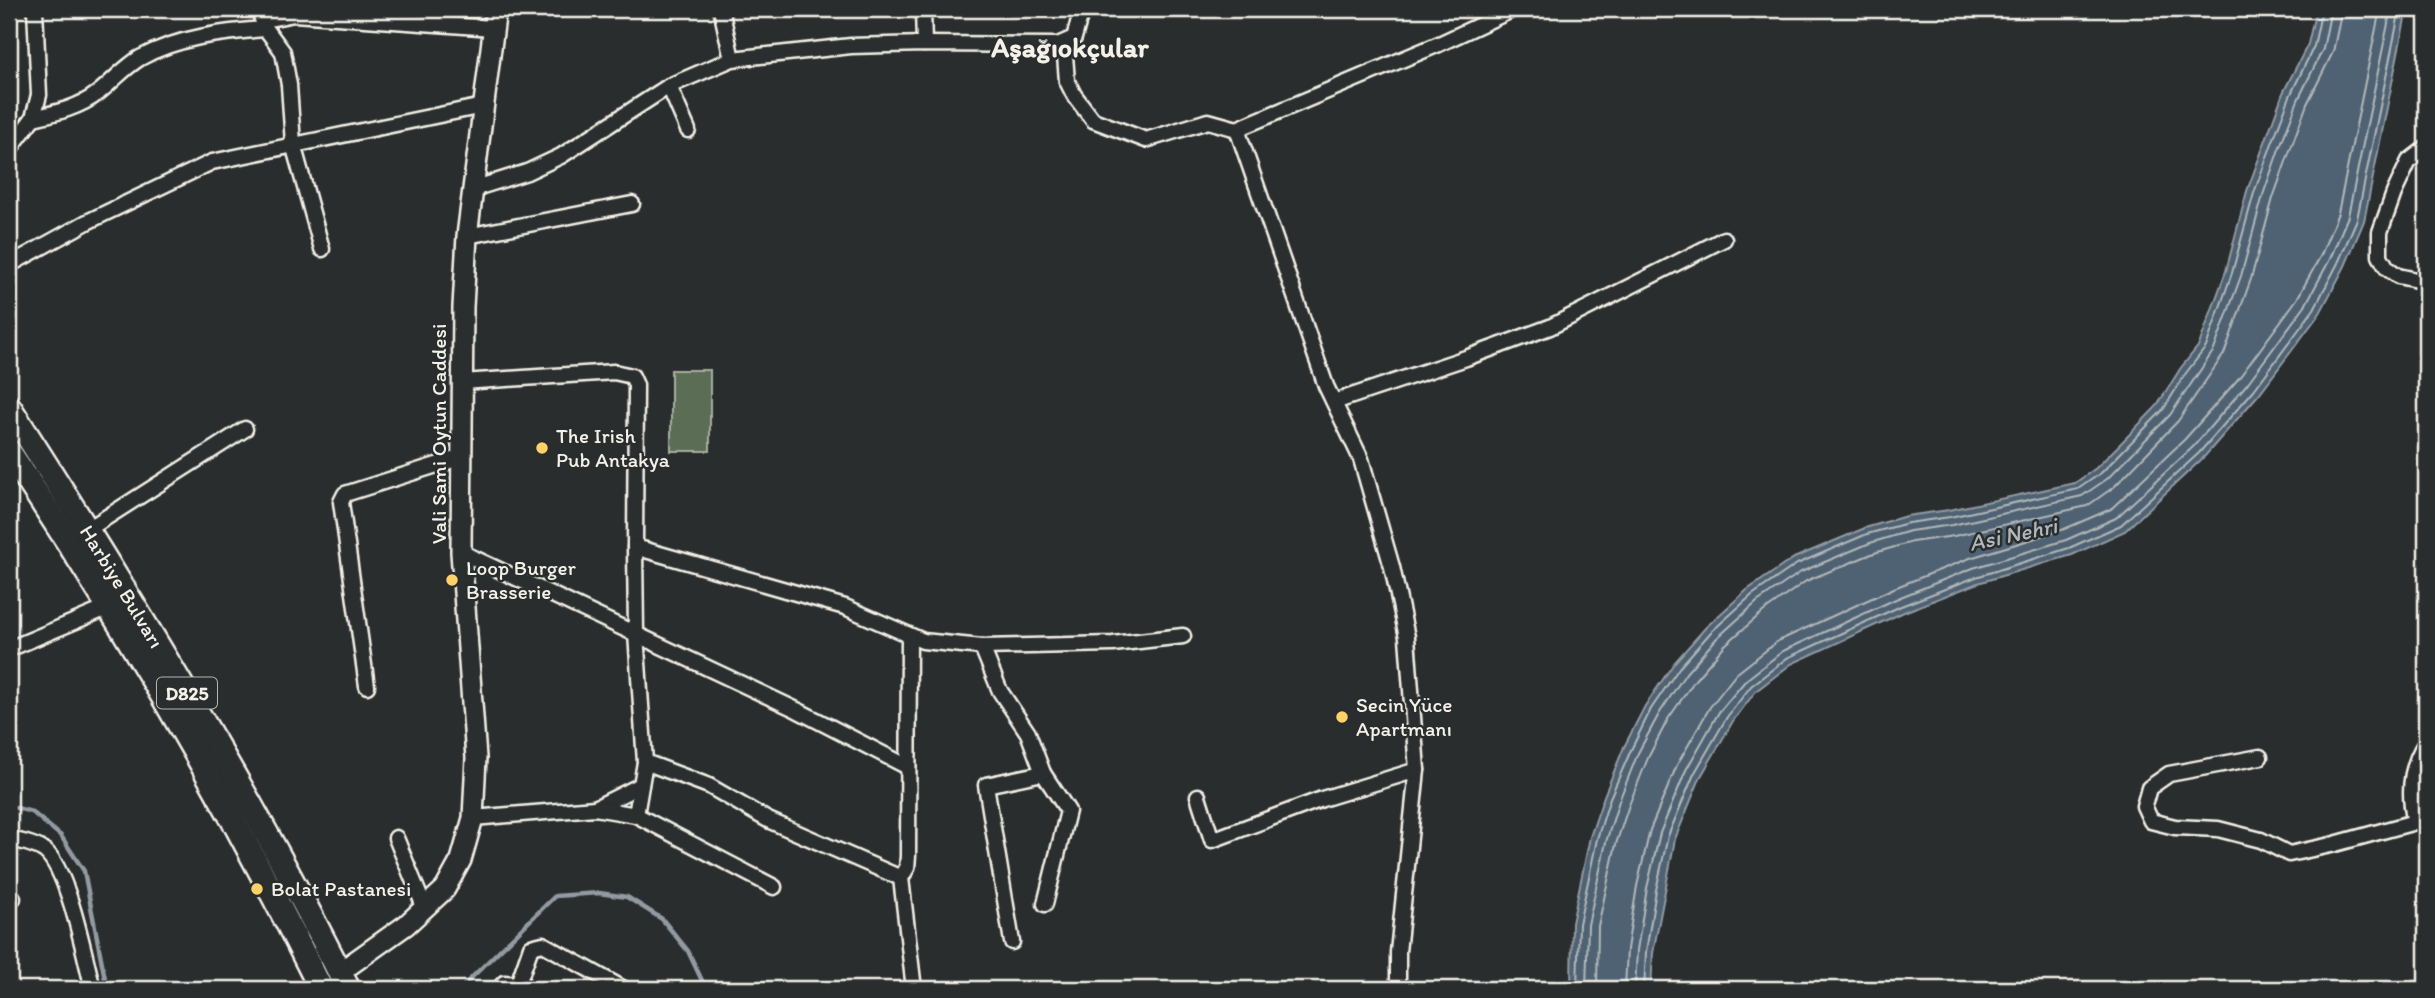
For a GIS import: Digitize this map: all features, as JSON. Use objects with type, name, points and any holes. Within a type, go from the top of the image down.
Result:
[{"type":"main road","name":"Harbiye Bulvarı","points":[[9,407],[78,536],[119,603],[235,776],[344,981]]},
{"type":"main road","name":"Harbiye Bulvarı","points":[[9,452],[78,536]]},
{"type":"main road","name":"Harbiye Bulvarı","points":[[119,603],[180,725],[262,870],[321,989]]},
{"type":"street","points":[[9,150],[33,118],[39,95],[35,9]]},
{"type":"street","points":[[721,9],[732,59]]},
{"type":"street","points":[[923,9],[924,44]]},
{"type":"street","points":[[473,189],[527,172],[561,156],[669,86],[732,59],[851,46],[1058,45],[1074,38],[1082,9]]},
{"type":"street","points":[[1064,43],[1067,81],[1074,95],[1094,120],[1146,140],[1208,121],[1237,129],[1439,44],[1514,9]]},
{"type":"street","points":[[33,118],[65,110],[96,95],[139,59],[192,38],[232,31],[262,19],[293,14],[495,19]]},
{"type":"street","points":[[262,19],[283,52],[289,85],[293,144],[322,249]]},
{"type":"street","name":"Vali Sami Oytun Caddesi","points":[[344,981],[444,889],[453,876],[465,847],[473,818],[476,758],[461,552],[463,307],[467,236],[495,19]]},
{"type":"street","points":[[669,86],[688,130]]},
{"type":"street","points":[[9,265],[87,222],[212,162],[483,106]]},
{"type":"street","points":[[1237,129],[1326,386],[1361,459],[1394,576],[1407,637],[1417,770],[1398,952],[1398,989]]},
{"type":"street","points":[[2426,148],[2409,162],[2394,193],[2380,232],[2379,256],[2387,268],[2398,276],[2426,282]]},
{"type":"street","points":[[467,236],[632,204]]},
{"type":"street","points":[[1334,402],[1550,327],[1724,239]]},
{"type":"street","points":[[462,382],[614,372],[632,376],[636,385],[636,634],[646,762],[636,815]]},
{"type":"street","points":[[78,536],[245,429]]},
{"type":"street","points":[[368,686],[341,502],[345,494],[462,457]]},
{"type":"street","points":[[635,547],[845,607],[923,641],[982,647],[1113,644],[1183,636]]},
{"type":"street","points":[[461,552],[797,710],[908,767]]},
{"type":"street","points":[[9,649],[119,603]]},
{"type":"street","points":[[909,636],[907,867],[901,878],[914,989]]},
{"type":"street","points":[[982,647],[1000,691],[1028,733],[1043,773],[1068,811],[1045,904]]},
{"type":"street","points":[[2260,757],[2169,774],[2149,788],[2144,806],[2151,821],[2175,827],[2218,829],[2261,841],[2289,854],[2421,821],[2410,801],[2412,779],[2426,743]]},
{"type":"street","points":[[646,762],[709,786],[768,820],[901,878]]},
{"type":"street","points":[[1198,796],[1212,840],[1322,799],[1417,770]]},
{"type":"street","points":[[1012,942],[986,785],[1043,773]]},
{"type":"street","points":[[595,808],[641,785]]},
{"type":"street","points":[[473,818],[595,808],[636,815],[774,887]]},
{"type":"street","points":[[396,838],[425,909]]},
{"type":"street","points":[[9,839],[31,844],[45,852],[60,872],[92,985]]},
{"type":"street","points":[[499,989],[504,983],[522,987],[531,947],[543,944],[624,989]]},
{"type":"green space","points":[[671,370],[710,370],[710,451],[671,451]]},
{"type":"water","name":"Asi Nehri","points":[[2316,9],[2407,9],[2364,221],[2345,266],[2320,313],[2259,394],[2204,457],[2125,531],[2072,555],[1978,583],[1904,612],[1791,664],[1756,691],[1733,721],[1700,778],[1675,839],[1653,953],[1651,989],[1571,989],[1572,923],[1590,837],[1624,747],[1645,706],[1674,663],[1706,627],[1747,590],[1794,558],[1865,528],[1906,516],[1949,510],[2075,483],[2096,468],[2123,441],[2157,406],[2199,345],[2226,271],[2247,191],[2283,93],[2308,44]]},
{"type":"waterway","points":[[9,806],[32,812],[61,836],[84,871],[107,989]]},
{"type":"waterway","points":[[460,989],[555,896],[599,893],[627,897],[662,919],[688,951],[706,989]]},
{"type":"waterway","points":[[1556,989],[1576,987]]},
{"type":"place","name":"The Irish Pub Antakya","points":[[542,448]]},
{"type":"place","name":"Loop Burger Brasserie","points":[[452,580]]},
{"type":"place","name":"Secin Yüce Apartmanı","points":[[1342,717]]},
{"type":"place","name":"Bolat Pastanesi","points":[[257,889]]},
{"type":"district","name":"Aşağıokçular","points":[[1070,47]]}]
